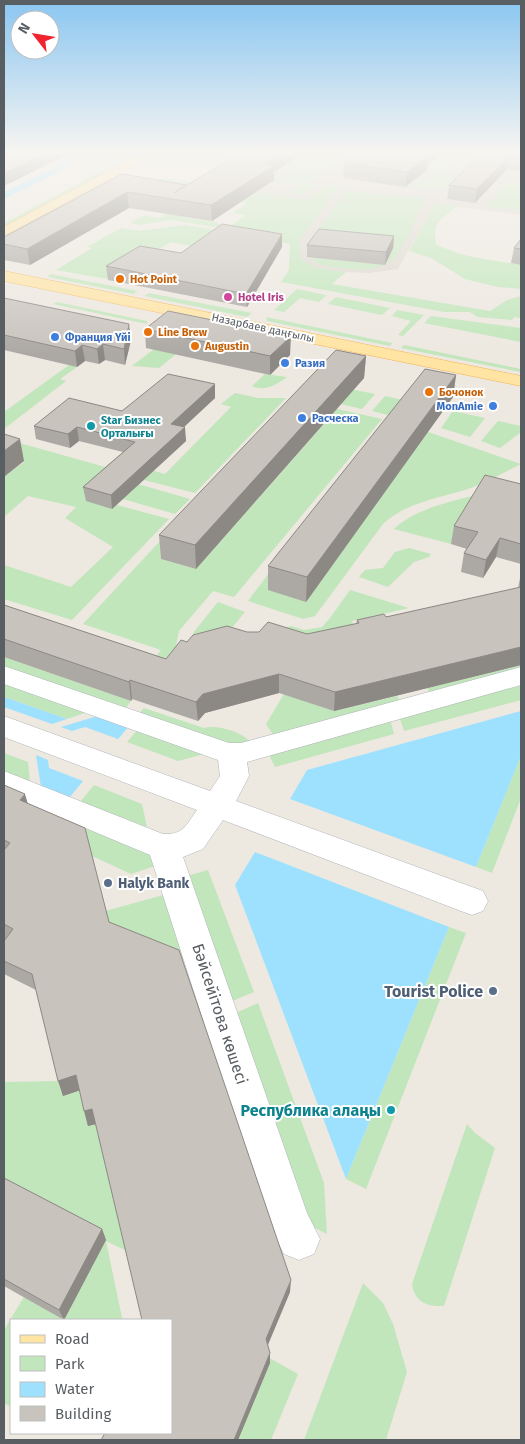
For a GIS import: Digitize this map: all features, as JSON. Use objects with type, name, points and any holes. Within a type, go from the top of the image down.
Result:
[{"type":"main road","points":[[4,232],[26,220]]},
{"type":"main road","name":"Назарбаев даңғылы","points":[[4,276],[521,381]]},
{"type":"street","points":[[4,675],[228,753],[241,753],[521,676]]},
{"type":"street","points":[[4,726],[472,901]]},
{"type":"street","points":[[4,782],[161,846],[183,846],[192,840],[236,777],[234,763],[228,753]]},
{"type":"street","name":"Бәйсейітова көшесі","points":[[161,846],[167,856],[290,1225],[299,1239]]},
{"type":"shaded area","points":[[239,220],[426,220],[398,269],[370,273],[289,270],[290,243],[217,236]]},
{"type":"green space","points":[[9,220],[16,220],[4,227],[4,223]]},
{"type":"green space","points":[[135,220],[169,220],[140,225],[130,223]]},
{"type":"green space","points":[[173,220],[207,220],[216,222],[221,226],[215,227]]},
{"type":"green space","points":[[238,220],[314,220],[299,240],[300,256],[303,261],[317,268],[346,272],[332,284],[490,311],[507,300],[521,296],[521,318],[515,317],[512,320],[477,317],[470,312],[444,312],[281,282],[289,270],[290,244],[274,240],[207,249],[171,242],[108,279],[56,270],[92,248],[87,247],[121,228],[139,231],[184,225],[223,231]]},
{"type":"green space","points":[[326,220],[414,220],[400,250],[385,265],[393,248],[312,240]]},
{"type":"green space","points":[[426,220],[440,220],[435,230],[436,244],[467,255],[521,265],[521,289],[498,287],[465,279],[431,258],[409,251]]},
{"type":"green space","points":[[310,257],[385,265],[367,269],[337,268],[320,264]]},
{"type":"green space","points":[[50,274],[138,291],[133,294],[48,277]]},
{"type":"green space","points":[[297,289],[327,295],[319,302],[300,298],[284,312],[274,310]]},
{"type":"green space","points":[[149,293],[252,313],[247,317],[144,296]]},
{"type":"green space","points":[[336,297],[390,308],[382,315],[328,304]]},
{"type":"green space","points":[[57,302],[147,321],[147,324],[53,304]]},
{"type":"green space","points":[[397,310],[424,315],[403,336],[398,335],[411,321],[392,316]]},
{"type":"green space","points":[[431,316],[521,328],[521,342],[424,323]]},
{"type":"green space","points":[[266,317],[392,343],[390,346],[267,321]]},
{"type":"green space","points":[[404,345],[521,369],[521,372],[401,348]]},
{"type":"green space","points":[[154,349],[176,354],[159,368],[132,366]]},
{"type":"green space","points":[[69,365],[77,367],[60,379],[66,381],[4,429],[4,412]]},
{"type":"green space","points":[[265,374],[287,377],[275,385],[266,388],[252,386]]},
{"type":"green space","points":[[340,387],[375,394],[362,409],[327,401]]},
{"type":"green space","points":[[235,393],[258,398],[286,398],[195,493],[144,480],[112,509],[117,505],[169,519],[72,620],[4,599],[4,565],[71,587],[113,547],[65,518],[76,507],[28,496],[4,517],[4,477],[24,462],[9,440],[105,467],[114,459],[165,474],[231,407],[221,404]]},
{"type":"green space","points":[[385,396],[408,401],[396,417],[372,411]]},
{"type":"green space","points":[[297,400],[382,419],[234,597],[213,591],[179,631],[176,646],[154,673],[155,658],[161,650],[83,624],[160,541],[161,559],[196,569],[333,414]]},
{"type":"green space","points":[[453,411],[485,418],[470,437],[441,428]]},
{"type":"green space","points":[[498,421],[521,426],[521,432],[500,448],[481,441]]},
{"type":"green space","points":[[408,425],[521,464],[476,486],[427,500],[393,516],[383,524],[315,616],[303,619],[248,601],[269,573]]},
{"type":"green space","points":[[138,484],[190,499],[175,514],[123,499]]},
{"type":"green space","points":[[482,493],[451,544],[394,529],[413,515],[424,510]]},
{"type":"green space","points":[[409,548],[431,554],[429,557],[414,562],[388,587],[359,577],[365,570],[383,568],[395,552]]},
{"type":"green space","points":[[350,590],[409,608],[352,621],[357,632],[228,645],[291,626],[304,630],[322,627]]},
{"type":"green space","points":[[218,602],[245,612],[230,630],[194,638],[193,633]]},
{"type":"green space","points":[[4,657],[131,701],[124,710],[4,667]]},
{"type":"green space","points":[[521,665],[521,673],[432,697],[427,688]]},
{"type":"green space","points":[[4,680],[90,711],[67,719],[4,697]]},
{"type":"green space","points":[[521,682],[521,700],[404,731],[399,716]]},
{"type":"green space","points":[[284,694],[334,711],[397,696],[402,703],[274,736],[266,724]]},
{"type":"green space","points":[[144,708],[204,728],[215,727],[236,732],[251,743],[239,747],[137,716]]},
{"type":"green space","points":[[390,719],[394,734],[275,767],[268,753]]},
{"type":"green space","points":[[139,728],[208,753],[178,761],[127,742]]},
{"type":"green space","points":[[4,753],[28,762],[30,783],[4,772]]},
{"type":"green space","points":[[521,756],[521,798],[492,873],[476,867]]},
{"type":"green space","points":[[94,785],[142,804],[147,827],[80,802]]},
{"type":"green space","points":[[58,811],[147,847],[161,864],[131,874],[92,856]]},
{"type":"green space","points":[[208,870],[254,992],[225,1004],[183,877]]},
{"type":"green space","points":[[171,893],[190,950],[180,966],[112,938],[105,911]]},
{"type":"green space","points":[[449,927],[466,933],[366,1189],[346,1179]]},
{"type":"green space","points":[[258,1003],[324,1183],[327,1234],[303,1219],[229,1016]]},
{"type":"green space","points":[[59,1081],[81,1090],[96,1123],[127,1251],[106,1241],[122,1319],[64,1319],[4,1187],[4,1082]]},
{"type":"green space","points":[[467,1124],[475,1133],[495,1148],[444,1306],[432,1306],[419,1299],[412,1284]]},
{"type":"green space","points":[[363,1283],[383,1303],[393,1324],[407,1372],[386,1440],[304,1440]]},
{"type":"green space","points":[[24,1297],[62,1319],[11,1319]]},
{"type":"green space","points":[[10,1320],[10,1406],[4,1403],[4,1330]]},
{"type":"green space","points":[[264,1355],[298,1374],[271,1440],[228,1440]]},
{"type":"water","points":[[4,697],[67,719],[52,724],[4,707]]},
{"type":"water","points":[[521,711],[521,756],[476,867],[290,799],[307,770]]},
{"type":"water","points":[[101,715],[130,725],[118,739],[85,727],[72,731],[61,727]]},
{"type":"water","points":[[36,755],[48,760],[49,768],[83,781],[69,798],[41,787]]},
{"type":"water","points":[[255,852],[449,927],[346,1179],[235,885]]},
{"type":"building","points":[[35,220],[77,220],[27,249],[4,244],[4,237]]},
{"type":"building","points":[[222,224],[282,234],[246,294],[106,266],[140,246],[181,253]]},
{"type":"building","points":[[319,229],[394,236],[386,252],[307,245]]},
{"type":"building","points":[[521,239],[521,249],[514,248]]},
{"type":"building","points":[[4,298],[129,324],[124,349],[103,344],[97,349],[82,345],[75,351],[4,335]]},
{"type":"building","points":[[168,311],[291,336],[270,356],[145,329]]},
{"type":"building","points":[[336,350],[366,356],[195,545],[159,535]]},
{"type":"building","points":[[425,369],[456,375],[307,577],[268,566]]},
{"type":"building","points":[[168,374],[215,384],[171,424],[185,427],[111,495],[83,487],[135,442],[77,427],[68,434],[34,426],[69,398],[122,411]]},
{"type":"building","points":[[4,434],[20,439],[4,451]]},
{"type":"building","points":[[485,475],[521,484],[521,544],[500,538],[486,560],[464,553],[478,532],[454,526]]},
{"type":"building","points":[[521,587],[521,647],[335,692],[279,674],[203,694],[196,702],[130,680],[129,682],[4,639],[4,605],[166,659],[181,640],[187,642],[193,635],[227,626],[247,632],[259,632],[268,622],[307,634],[359,623],[357,620],[384,614],[386,617]]},
{"type":"building","points":[[4,785],[25,794],[20,800],[85,828],[109,922],[179,950],[291,1280],[266,1339],[270,1353],[234,1440],[101,1440],[104,1434],[172,1434],[172,1319],[142,1319],[92,1109],[84,1111],[76,1075],[58,1081],[32,974],[4,961],[4,941],[13,929],[4,924],[4,850],[10,843],[4,840]]},
{"type":"building","points":[[4,1178],[102,1229],[59,1310],[4,1279]]},
{"type":"place","name":"Hot Point","points":[[120,279]]},
{"type":"place","name":"Hotel Iris","points":[[228,297]]},
{"type":"place","name":"Line Brew","points":[[148,332]]},
{"type":"place","name":"Франция Үйі","points":[[55,337]]},
{"type":"place","name":"Augustin","points":[[195,346]]},
{"type":"place","name":"Разия","points":[[285,363]]},
{"type":"place","name":"Бочонок","points":[[429,392]]},
{"type":"place","name":"MonAmie","points":[[493,406]]},
{"type":"place","name":"Расческа","points":[[302,418]]},
{"type":"place","name":"Star Бизнес Орталығы","points":[[91,426]]},
{"type":"place","name":"Halyk Bank","points":[[108,883]]},
{"type":"place","name":"Tourist Police","points":[[493,991]]},
{"type":"place","name":"Республика алаңы","points":[[391,1110]]}]
